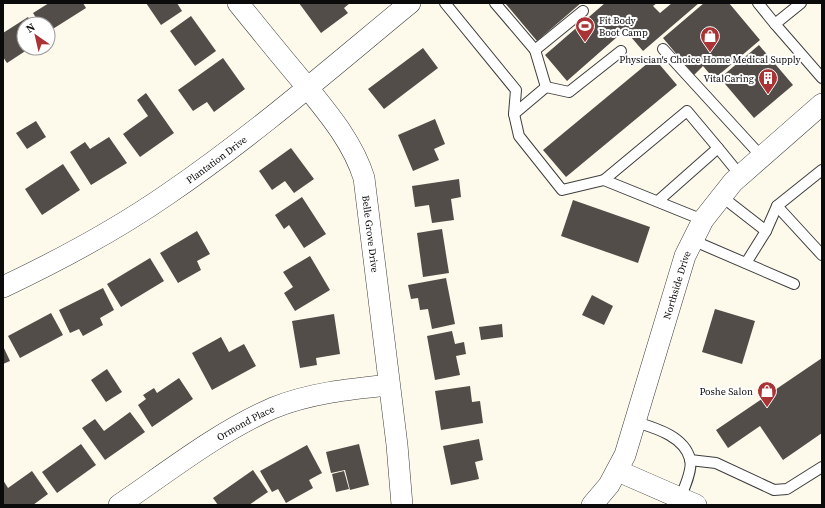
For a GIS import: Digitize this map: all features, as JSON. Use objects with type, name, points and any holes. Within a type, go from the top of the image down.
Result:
[{"type":"street","name":"Belle Grove Drive","points":[[238,3],[307,87],[347,139],[358,158],[364,178],[402,505]]},
{"type":"street","name":"Plantation Drive","points":[[3,287],[71,254],[168,194],[263,124],[410,3]]},
{"type":"street","name":"Northside Drive","points":[[592,505],[609,485],[618,471],[625,455],[636,422],[678,275],[692,240],[703,220],[721,196],[740,175],[761,156],[819,112]]},
{"type":"street","name":"Ormond Place","points":[[119,505],[235,427],[274,408],[312,396],[352,389],[389,385]]},
{"type":"street","points":[[618,471],[688,502]]},
{"type":"lane","points":[[445,3],[516,90],[514,114],[519,136],[562,190],[604,180],[687,111],[740,175]]},
{"type":"lane","points":[[495,3],[535,50],[546,87]]},
{"type":"lane","points":[[758,3],[822,78]]},
{"type":"lane","points":[[775,24],[801,3]]},
{"type":"lane","points":[[535,50],[583,11]]},
{"type":"lane","points":[[663,49],[761,156]]},
{"type":"lane","points":[[546,87],[569,92],[621,51]]},
{"type":"lane","points":[[514,114],[546,87]]},
{"type":"lane","points":[[658,201],[718,148]]},
{"type":"lane","points":[[746,263],[766,231],[777,206],[822,170]]},
{"type":"lane","points":[[604,180],[703,220]]},
{"type":"lane","points":[[721,196],[766,231]]},
{"type":"lane","points":[[777,206],[822,255]]},
{"type":"lane","points":[[692,240],[794,284]]},
{"type":"lane","points":[[636,422],[660,430],[676,440],[685,449],[690,460],[687,479],[688,502]]},
{"type":"lane","points":[[690,460],[716,463],[774,490],[787,489],[822,467]]},
{"type":"building","points":[[49,3],[83,3],[86,8],[56,27],[56,16],[35,16],[33,13]]},
{"type":"building","points":[[146,3],[177,3],[182,11],[161,25]]},
{"type":"building","points":[[299,3],[350,3],[344,8],[348,13],[321,33]]},
{"type":"building","points":[[505,3],[581,3],[537,41]]},
{"type":"building","name":"Fit Body Boot Camp","points":[[605,3],[657,3],[653,6],[660,13],[672,3],[699,3],[643,51],[625,30],[567,81],[545,55]]},
{"type":"building","name":"Physician's Choice Home Medical Supply","points":[[704,3],[729,3],[760,40],[714,79],[703,66],[694,75],[663,38]]},
{"type":"building","points":[[191,16],[216,51],[195,66],[170,31]]},
{"type":"building","points":[[16,25],[16,56],[18,56],[7,63],[3,57],[3,33]]},
{"type":"building","points":[[759,45],[793,85],[754,118],[720,78]]},
{"type":"building","points":[[423,48],[438,68],[384,109],[368,89]]},
{"type":"building","points":[[223,58],[245,89],[214,112],[207,102],[193,111],[178,90]]},
{"type":"building","points":[[654,58],[677,85],[566,177],[543,150]]},
{"type":"building","points":[[146,93],[174,133],[140,157],[123,134],[148,116],[137,100]]},
{"type":"building","points":[[435,119],[445,144],[434,149],[439,160],[413,171],[398,135]]},
{"type":"building","points":[[36,121],[46,137],[27,149],[16,133]]},
{"type":"building","points":[[109,137],[127,163],[91,185],[70,152],[85,142],[90,149]]},
{"type":"building","points":[[291,148],[314,179],[294,193],[285,181],[272,190],[259,171]]},
{"type":"building","points":[[63,164],[80,190],[42,215],[25,189]]},
{"type":"building","points":[[459,179],[461,197],[451,199],[454,220],[432,223],[429,205],[415,207],[412,186]]},
{"type":"building","points":[[302,197],[326,234],[304,248],[289,225],[284,229],[275,215]]},
{"type":"building","points":[[573,200],[650,227],[638,263],[561,236]]},
{"type":"building","points":[[442,229],[449,273],[423,277],[417,233]]},
{"type":"building","points":[[197,231],[210,254],[197,261],[201,270],[178,283],[160,253]]},
{"type":"building","points":[[310,256],[330,290],[295,311],[284,293],[293,287],[283,272]]},
{"type":"building","points":[[150,258],[164,281],[121,307],[107,284]]},
{"type":"building","points":[[446,278],[455,324],[432,329],[428,309],[420,310],[418,298],[411,299],[408,285]]},
{"type":"building","points":[[103,288],[114,310],[100,318],[103,325],[83,336],[79,329],[70,333],[59,310]]},
{"type":"building","points":[[592,295],[613,306],[604,325],[582,315]]},
{"type":"building","points":[[715,309],[755,321],[742,364],[702,352]]},
{"type":"building","points":[[51,313],[63,335],[20,358],[8,336]]},
{"type":"building","points":[[334,314],[340,354],[316,358],[317,365],[300,368],[292,321]]},
{"type":"building","points":[[502,324],[503,337],[481,340],[479,327]]},
{"type":"building","points":[[452,331],[455,344],[464,342],[466,354],[456,356],[460,375],[435,380],[427,336]]},
{"type":"building","points":[[221,337],[229,352],[244,344],[256,366],[212,390],[192,353]]},
{"type":"building","points":[[3,346],[10,361],[3,364]]},
{"type":"building","points":[[822,358],[822,433],[783,460],[760,426],[728,448],[716,430]]},
{"type":"building","points":[[107,369],[122,392],[106,402],[91,380]]},
{"type":"building","points":[[179,378],[193,399],[152,427],[138,405],[146,399],[143,395],[154,388],[157,393]]},
{"type":"building","points":[[470,386],[472,402],[480,401],[483,423],[441,430],[435,391]]},
{"type":"building","points":[[130,412],[145,432],[105,460],[82,428],[95,419],[104,431]]},
{"type":"building","points":[[479,439],[483,460],[475,462],[479,479],[451,485],[443,446]]},
{"type":"building","points":[[81,444],[96,465],[57,493],[42,472]]},
{"type":"building","points":[[359,444],[369,485],[350,490],[345,470],[331,473],[326,452]]},
{"type":"building","points":[[307,445],[322,473],[309,480],[313,488],[286,503],[278,489],[272,492],[260,471]]},
{"type":"building","points":[[253,470],[268,492],[249,505],[218,505],[213,498]]},
{"type":"building","points":[[32,471],[48,494],[33,505],[3,505],[3,480],[8,488]]},
{"type":"building","points":[[344,471],[349,489],[336,492],[332,474]]},
{"type":"place","name":"Fit Body Boot Camp","points":[[585,43]]},
{"type":"place","name":"Physician's Choice Home Medical Supply","points":[[710,53]]},
{"type":"place","name":"VitalCaring","points":[[768,95]]},
{"type":"place","name":"Poshe Salon","points":[[767,408]]}]
